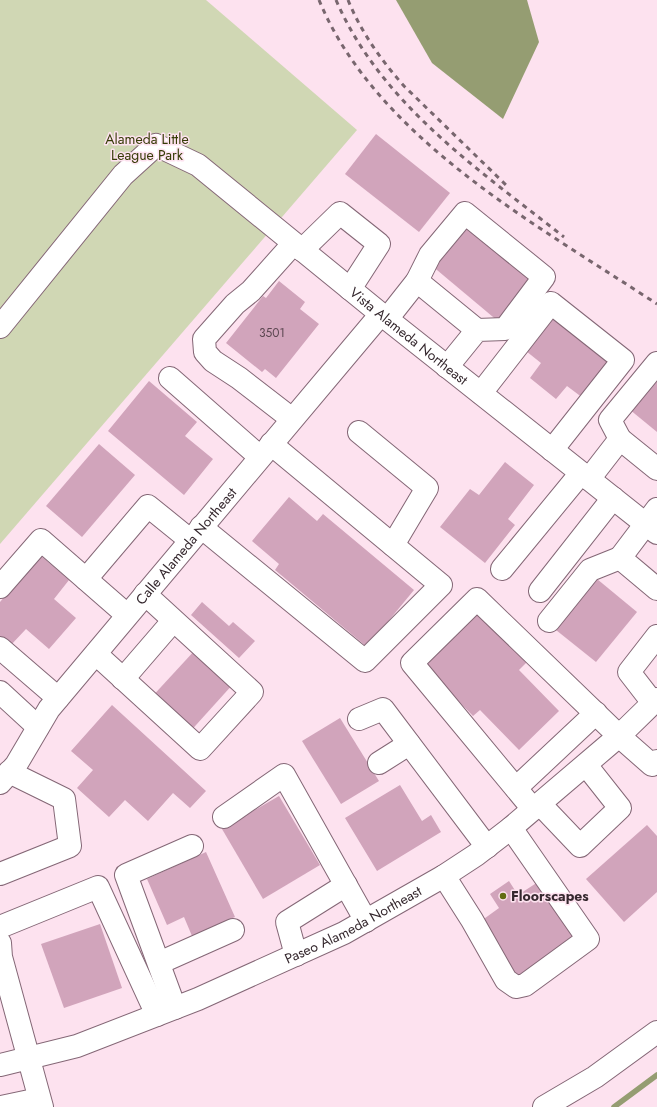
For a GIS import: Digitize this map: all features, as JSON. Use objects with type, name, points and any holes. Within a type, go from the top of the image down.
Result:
[{"type":"street","name":"Vista Alameda Northeast","points":[[0,326],[123,175],[156,145],[198,165],[384,317],[613,498],[653,522]]},
{"type":"street","points":[[292,419],[239,378],[213,362],[205,352],[204,339],[235,304],[251,291],[297,247],[340,213],[379,244],[350,289]]},
{"type":"street","name":"Calle Alameda Northeast","points":[[5,777],[16,765],[38,727],[58,698],[292,419],[417,281],[430,255],[464,213],[544,277],[505,329],[477,330]]},
{"type":"street","points":[[417,281],[477,330],[447,367]]},
{"type":"street","points":[[481,393],[552,303],[617,355],[623,360],[552,450]]},
{"type":"street","points":[[657,363],[610,420],[620,439],[657,469]]},
{"type":"street","points":[[86,579],[148,506],[196,534],[364,662],[442,585],[393,544],[170,378]]},
{"type":"street","points":[[359,432],[426,488],[393,544]]},
{"type":"street","points":[[502,569],[620,439]]},
{"type":"street","points":[[540,591],[613,498]]},
{"type":"street","points":[[549,621],[590,570],[620,558],[653,522]]},
{"type":"street","points":[[0,587],[41,540],[127,615]]},
{"type":"street","points":[[620,558],[657,589]]},
{"type":"street","points":[[96,654],[200,749],[252,692],[145,594]]},
{"type":"street","points":[[586,765],[620,808],[580,846],[516,788],[412,663],[477,599],[619,736],[652,765],[657,761]]},
{"type":"street","points":[[123,679],[173,620]]},
{"type":"street","points":[[655,701],[629,672],[657,636]]},
{"type":"street","points":[[0,648],[58,698]]},
{"type":"street","points":[[0,692],[38,727]]},
{"type":"street","name":"Paseo Alameda Northeast","points":[[0,1065],[30,1059],[77,1046],[166,1011],[296,955],[366,921],[444,876],[487,847],[586,765],[655,701]]},
{"type":"street","points":[[359,719],[383,709],[487,847]]},
{"type":"street","points":[[516,788],[596,713]]},
{"type":"street","points":[[379,764],[409,744]]},
{"type":"street","points":[[224,817],[284,775],[366,921]]},
{"type":"street","points":[[0,874],[70,846],[64,799],[5,777]]},
{"type":"street","points":[[444,876],[472,920],[506,980],[516,987],[525,985],[588,940],[511,828]]},
{"type":"street","points":[[166,1011],[159,963],[126,875],[192,846]]},
{"type":"street","points":[[296,955],[287,922],[346,885]]},
{"type":"street","points":[[0,927],[98,887],[166,1011]]},
{"type":"street","points":[[159,963],[233,930]]},
{"type":"street","points":[[0,943],[2,957],[41,1103],[1,1107]]},
{"type":"street","points":[[544,1107],[595,1077],[657,1032]]},
{"type":"green space","name":"Alameda Little League Park","points":[[0,0],[206,0],[357,130],[0,544]]},
{"type":"shaded area","points":[[396,0],[527,0],[539,42],[503,119],[432,63]]},
{"type":"building","points":[[376,134],[450,193],[419,232],[345,174]]},
{"type":"building","points":[[465,224],[533,280],[499,322],[431,265]]},
{"type":"building","points":[[279,281],[305,302],[300,309],[319,324],[276,378],[265,369],[262,372],[226,343],[263,296],[266,298]]},
{"type":"building","points":[[554,316],[612,363],[583,398],[567,386],[556,399],[530,378],[541,363],[526,351]]},
{"type":"building","points":[[657,374],[657,432],[629,409]]},
{"type":"building","points":[[149,381],[197,422],[185,436],[213,459],[184,495],[108,431]]},
{"type":"building","points":[[99,444],[135,475],[82,537],[46,506]]},
{"type":"building","points":[[505,462],[534,485],[508,519],[515,525],[485,563],[440,527],[470,489],[479,495]]},
{"type":"building","points":[[289,497],[317,521],[323,514],[414,590],[367,647],[275,570],[279,564],[252,541]]},
{"type":"building","points":[[40,555],[69,580],[54,599],[76,618],[49,649],[26,629],[10,646],[0,637],[0,602]]},
{"type":"building","points":[[597,579],[637,612],[596,662],[556,630]]},
{"type":"building","points":[[202,602],[229,626],[233,622],[255,641],[239,658],[191,615]]},
{"type":"building","points":[[476,610],[527,662],[519,670],[559,711],[519,750],[480,710],[473,716],[422,663]]},
{"type":"building","points":[[196,649],[234,683],[187,735],[149,700]]},
{"type":"building","points":[[112,705],[206,791],[190,808],[173,793],[148,821],[125,800],[109,817],[77,788],[93,770],[71,751]]},
{"type":"building","points":[[340,718],[379,781],[341,804],[302,741]]},
{"type":"building","points":[[400,785],[422,821],[431,815],[441,832],[377,871],[345,818]]},
{"type":"building","points":[[279,796],[320,865],[263,899],[222,829]]},
{"type":"building","points":[[647,825],[657,836],[657,892],[624,922],[586,879]]},
{"type":"building","points":[[206,852],[235,917],[192,936],[184,917],[167,925],[147,879]]},
{"type":"building","points":[[509,881],[518,895],[538,882],[577,936],[516,977],[481,921],[499,908],[490,894]]},
{"type":"building","points":[[100,924],[122,988],[64,1008],[41,944]]},
{"type":"waterway","points":[[614,1107],[657,1075]]},
{"type":"railway","points":[[319,0],[345,49],[379,95],[419,136],[464,174],[512,209],[657,304]]},
{"type":"railway","points":[[336,0],[355,37],[379,71],[405,103],[466,160],[564,237]]},
{"type":"railway","points":[[348,0],[365,34],[380,56],[404,86],[506,185]]},
{"type":"place","name":"Floorscapes","points":[[503,896]]}]
